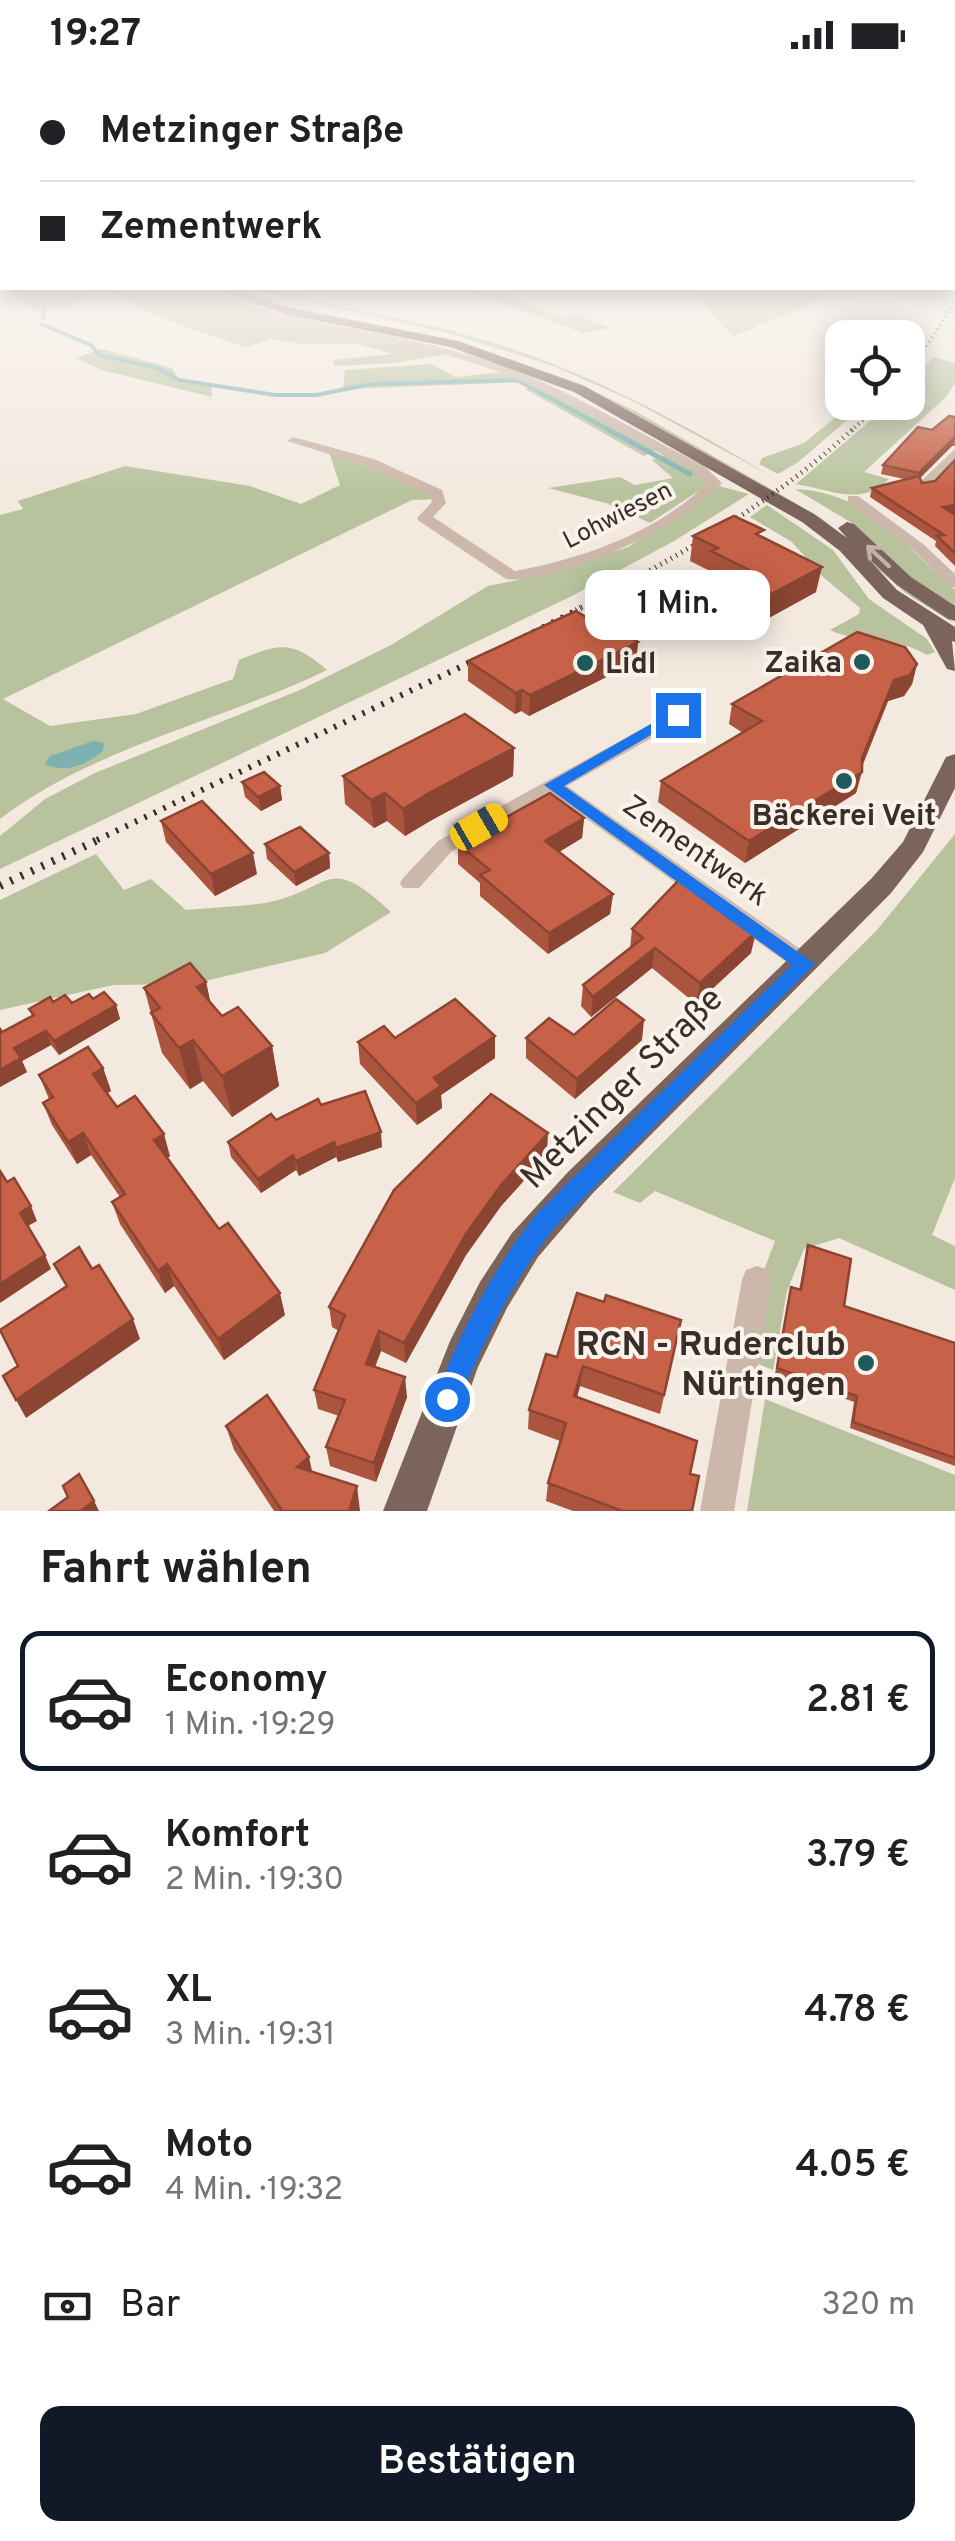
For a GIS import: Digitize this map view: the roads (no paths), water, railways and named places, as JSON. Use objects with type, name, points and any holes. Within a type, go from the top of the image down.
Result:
[{"type":"main road","points":[[489,357],[579,390],[694,451],[824,529],[890,594],[955,636]]},
{"type":"main road","points":[[521,357],[609,393],[828,514],[904,581],[955,615]]},
{"type":"main road","points":[[925,619],[949,649],[955,664]]},
{"type":"main road","name":"Metzinger Straße","points":[[405,1511],[459,1369],[486,1308],[512,1263],[600,1164],[880,886],[914,846],[955,762]]},
{"type":"street","name":"Lohwiesen","points":[[293,441],[369,462],[437,493],[440,503],[424,518],[512,576],[544,572],[614,547],[690,504],[715,483],[699,469],[584,404],[463,357]]},
{"type":"street","points":[[925,485],[949,467],[955,453]]},
{"type":"street","points":[[853,499],[905,537],[955,582]]},
{"type":"street","name":"Zementwerk","points":[[411,883],[446,846],[678,715]]},
{"type":"street","name":"Zementwerk","points":[[552,785],[805,964]]},
{"type":"street","points":[[717,1511],[757,1280]]},
{"type":"water","points":[[93,741],[104,743],[103,751],[83,764],[61,768],[45,764],[50,756]]},
{"type":"waterway","points":[[109,357],[157,368],[179,380],[275,395],[316,395],[372,384],[517,380],[611,431]]},
{"type":"waterway","points":[[607,429],[690,474]]},
{"type":"railway","points":[[851,431],[863,420]]},
{"type":"railway","points":[[576,610],[756,506],[853,429]]},
{"type":"railway","points":[[524,637],[581,608]]},
{"type":"railway","points":[[97,840],[492,652]]},
{"type":"railway","points":[[0,886],[102,838]]},
{"type":"place","name":"Zaika","points":[[862,662]]},
{"type":"place","name":"Lidl","points":[[585,663]]},
{"type":"place","name":"Bäckerei Veit","points":[[844,781]]},
{"type":"place","name":"RCN - Ruderclub Nürtingen","points":[[866,1363]]}]
